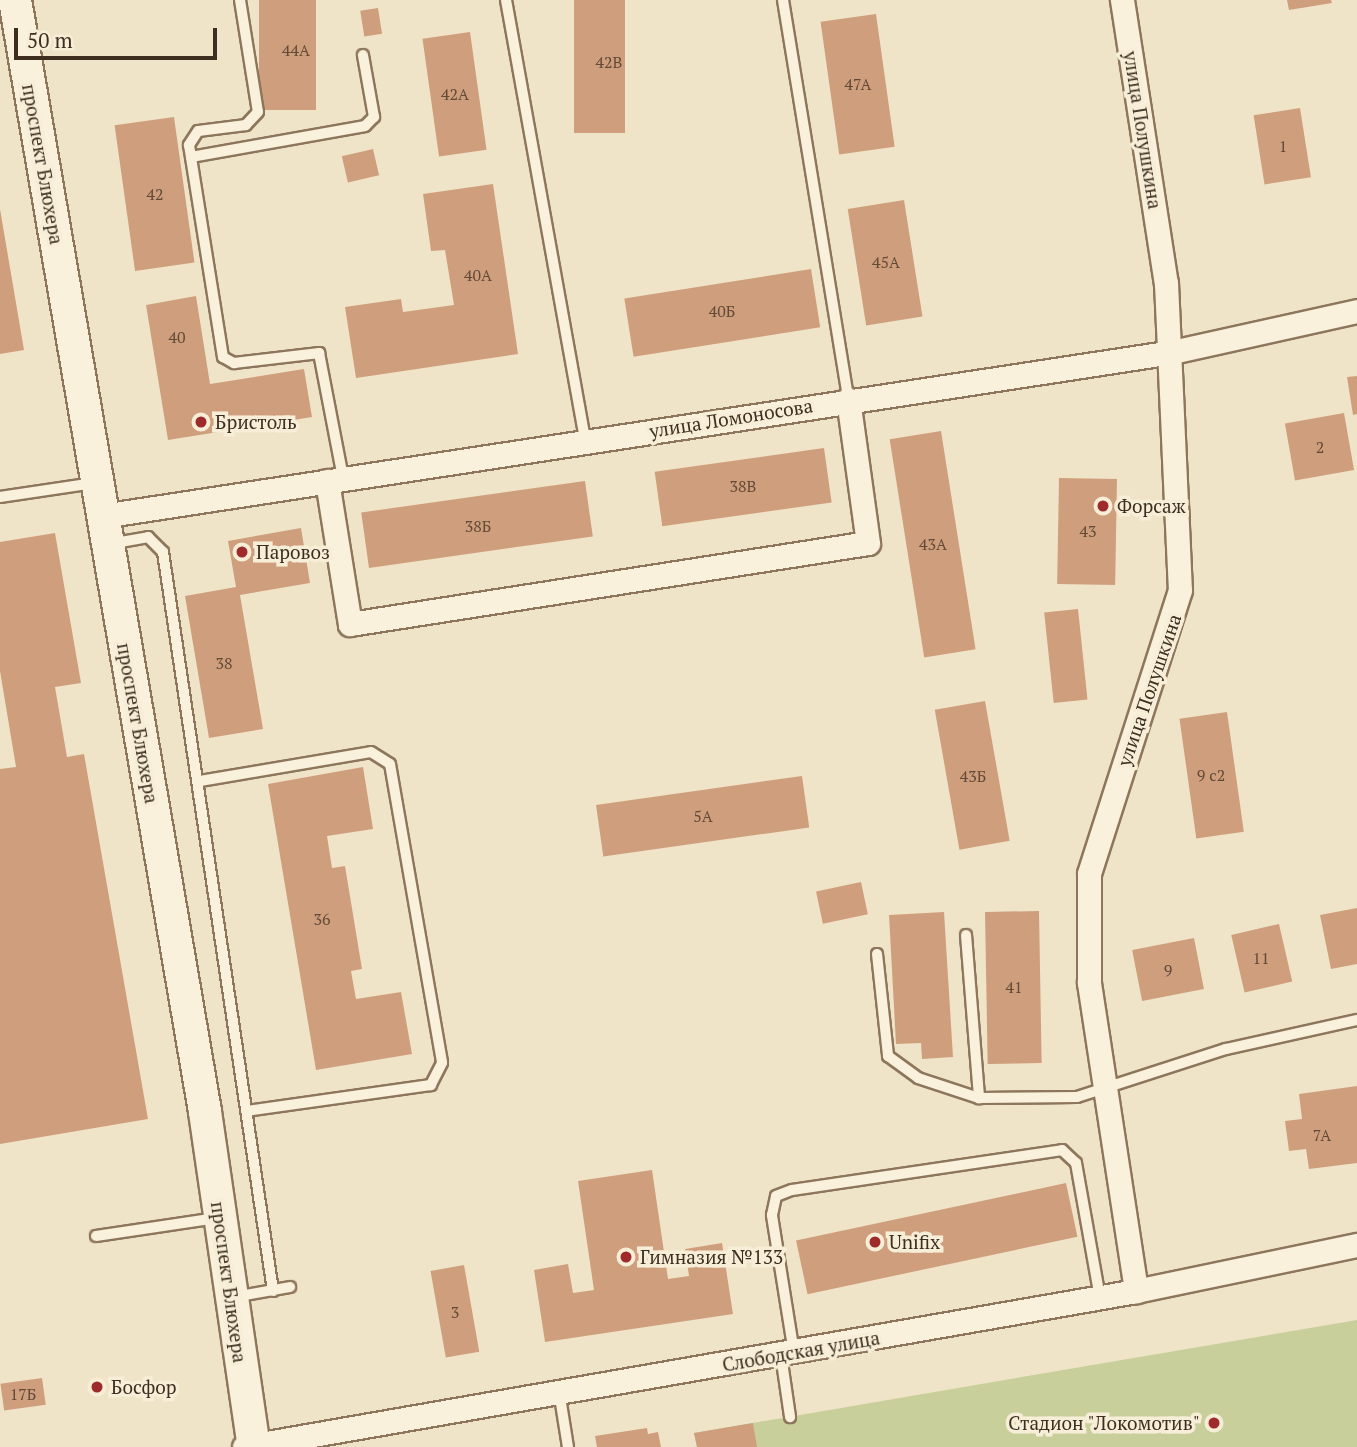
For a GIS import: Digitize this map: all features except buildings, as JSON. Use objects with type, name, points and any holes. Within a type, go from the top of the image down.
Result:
[{"type":"main road","name":"проспект Блюхера","points":[[15,0],[220,1217],[251,1446]]},
{"type":"street","name":"улица Полушкина","points":[[1122,0],[1172,352],[1180,590],[1089,874],[1088,983],[1102,1090],[1136,1292]]},
{"type":"street","name":"улица Ломоносова","points":[[105,530],[335,480],[848,399],[1172,352],[1357,311]]},
{"type":"street","points":[[335,480],[350,624],[868,542],[848,399]]},
{"type":"street","name":"Слободская улица","points":[[251,1446],[1136,1292],[1357,1245]]},
{"type":"lane","points":[[240,0],[258,113],[246,125],[198,131],[191,158],[223,357],[234,363],[319,353],[335,480]]},
{"type":"lane","points":[[506,0],[585,441]]},
{"type":"lane","points":[[783,0],[848,399]]},
{"type":"lane","points":[[191,158],[365,127],[374,117],[363,55]]},
{"type":"lane","points":[[0,497],[97,483]]},
{"type":"lane","points":[[105,530],[148,537],[163,552],[200,781],[274,1291]]},
{"type":"lane","points":[[200,781],[370,752],[390,764],[442,1063],[431,1086],[247,1111]]},
{"type":"lane","points":[[966,935],[979,1098]]},
{"type":"lane","points":[[877,954],[888,1056],[919,1078],[979,1098],[1077,1097],[1226,1049],[1357,1020]]},
{"type":"lane","points":[[790,1416],[788,1354],[772,1215],[776,1196],[792,1190],[1062,1150],[1076,1163],[1100,1298]]},
{"type":"lane","points":[[96,1236],[220,1217]]},
{"type":"lane","points":[[231,1298],[290,1287]]},
{"type":"lane","points":[[559,1391],[568,1447]]},
{"type":"green space","points":[[1357,1320],[1357,1447],[697,1447],[694,1433]]},
{"type":"place","name":"Бристоль","points":[[201,422]]},
{"type":"place","name":"Форсаж","points":[[1103,506]]},
{"type":"place","name":"Паровоз","points":[[242,552]]},
{"type":"place","name":"Unifix","points":[[875,1242]]},
{"type":"place","name":"Гимназия №133","points":[[626,1257]]},
{"type":"place","name":"Босфор","points":[[97,1387]]},
{"type":"place","name":"Стадион \"Локомотив\"","points":[[1214,1423]]}]
